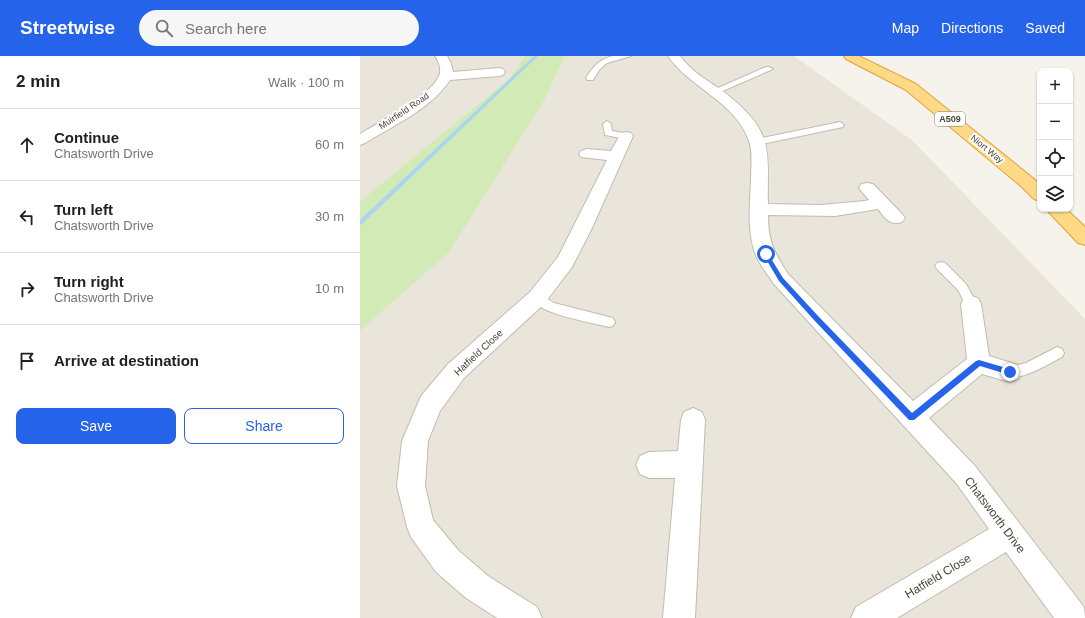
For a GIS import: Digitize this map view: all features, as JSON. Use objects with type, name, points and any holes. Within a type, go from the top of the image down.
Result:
[{"type":"highway","name":"Niort Way","points":[[850,56],[911,87],[1037,191]]},
{"type":"highway","points":[[1058,212],[1085,238]]},
{"type":"street","points":[[441,56],[447,67],[446,76],[499,72]]},
{"type":"street","name":"Chatsworth Drive","points":[[674,56],[679,63],[696,78],[734,107],[748,123],[757,142],[759,231],[766,254],[781,279],[966,475],[1072,618]]},
{"type":"street","name":"Muirfield Road","points":[[360,140],[425,99],[437,88],[446,76]]},
{"type":"street","name":"Hatfield Close","points":[[526,618],[477,588],[447,561],[421,527],[411,486],[415,441],[430,404],[456,371],[537,298],[565,262],[583,228],[616,138],[587,154]]},
{"type":"street","points":[[868,188],[896,218]]},
{"type":"street","points":[[759,209],[826,212],[863,208],[881,203]]},
{"type":"street","points":[[971,304],[979,363]]},
{"type":"street","points":[[912,417],[979,363]]},
{"type":"street","points":[[979,363],[1010,372]]},
{"type":"street","points":[[679,618],[693,420]]},
{"type":"street","points":[[649,465],[689,464]]},
{"type":"street","name":"Hatfield Close","points":[[867,618],[1009,534]]},
{"type":"lane","points":[[590,78],[596,66],[605,60],[627,56]]},
{"type":"lane","points":[[715,91],[769,70]]},
{"type":"lane","points":[[757,142],[840,125]]},
{"type":"lane","points":[[941,266],[962,287],[971,304]]},
{"type":"lane","points":[[537,298],[551,306],[609,322]]},
{"type":"lane","points":[[1010,372],[1028,368],[1057,354]]},
{"type":"shaded area","points":[[360,56],[525,56],[509,79],[360,201]]},
{"type":"shaded area","points":[[565,56],[794,56],[912,140],[1085,319],[1085,618],[360,618],[360,331],[449,251],[544,101]]},
{"type":"green space","points":[[525,56],[565,56],[544,101],[449,252],[360,331],[360,201],[509,79]]},
{"type":"waterway","points":[[360,223],[536,56]]},
{"type":"route","points":[[766,254],[781,279],[912,417],[979,363],[1010,372]]}]
